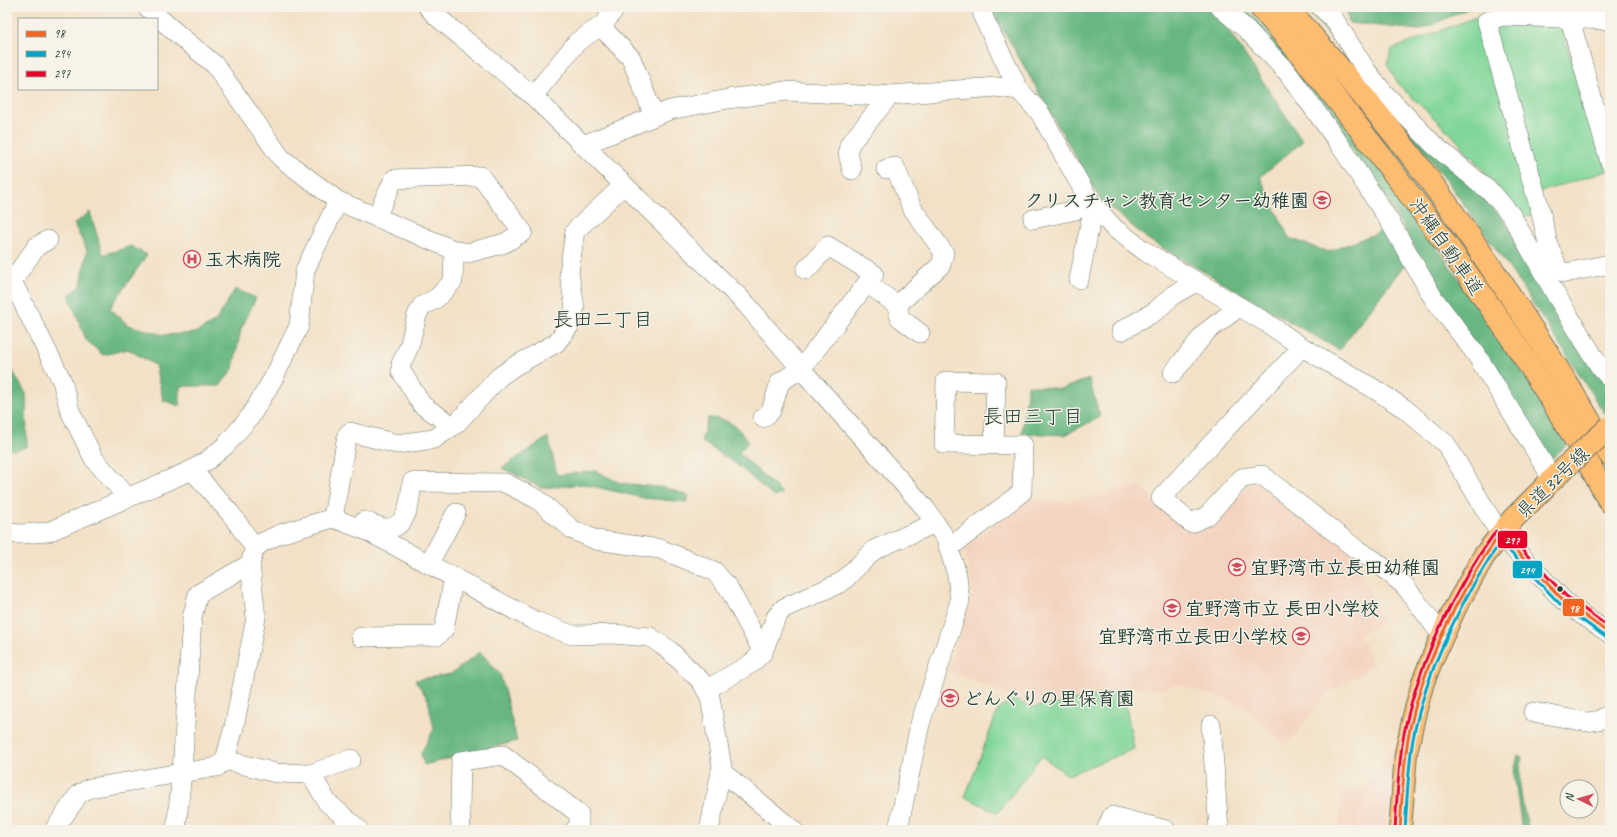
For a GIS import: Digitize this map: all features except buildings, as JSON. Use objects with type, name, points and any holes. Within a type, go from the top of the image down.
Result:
[{"type":"main road","name":"沖縄自動車道","points":[[1260,7],[1360,129],[1411,195],[1463,267],[1509,334],[1560,413],[1610,502]]},
{"type":"main road","name":"沖縄自動車道","points":[[1287,7],[1355,86],[1430,181],[1538,336],[1610,455]]},
{"type":"main road","name":"県道32号線","points":[[1400,830],[1406,753],[1423,682],[1471,577],[1500,534],[1556,476],[1610,427]]},
{"type":"street","points":[[147,7],[215,65],[281,158],[338,201],[454,250],[468,253],[505,243],[522,232],[480,176],[394,179],[376,217]]},
{"type":"street","points":[[428,7],[436,16],[532,96],[746,304],[800,369],[925,508],[946,539],[957,575],[960,602],[920,724],[898,830]]},
{"type":"street","points":[[532,96],[577,42],[604,24],[616,7]]},
{"type":"street","points":[[981,7],[984,19],[1019,90],[1040,113],[1091,202],[1114,228],[1140,248],[1405,409],[1446,444],[1500,534],[1563,600],[1584,617],[1610,634]]},
{"type":"street","points":[[1220,7],[1247,30],[1287,72],[1338,142],[1390,222],[1434,299],[1476,354],[1546,468],[1556,476]]},
{"type":"street","points":[[1322,7],[1334,19],[1366,70],[1384,93],[1434,145],[1493,194],[1558,269],[1566,273],[1610,264]]},
{"type":"street","points":[[1610,20],[1503,16],[1487,21],[1541,213],[1540,247],[1556,295],[1600,367],[1610,378]]},
{"type":"street","points":[[1570,19],[1610,162]]},
{"type":"street","points":[[604,24],[606,32],[631,58],[654,116]]},
{"type":"street","points":[[583,145],[670,110],[786,91],[877,96],[997,87],[1019,90]]},
{"type":"street","points":[[852,170],[848,153],[849,145],[890,95]]},
{"type":"street","points":[[886,169],[895,167],[912,208],[944,253],[941,265],[896,305]]},
{"type":"street","points":[[333,517],[347,435],[350,432],[397,444],[434,440],[453,426],[499,377],[513,367],[556,343],[570,325],[575,307],[569,273],[575,231],[624,185]]},
{"type":"street","points":[[7,533],[20,534],[48,532],[192,470],[208,460],[226,445],[250,417],[273,379],[299,326],[305,270],[338,201]]},
{"type":"street","points":[[1033,219],[1076,210],[1091,202]]},
{"type":"street","points":[[1079,279],[1091,202]]},
{"type":"street","points":[[48,240],[37,246],[12,281],[62,381],[70,411],[94,459],[128,498]]},
{"type":"street","points":[[763,418],[771,411],[780,382],[800,369],[874,274],[828,246],[806,270]]},
{"type":"street","points":[[453,426],[422,405],[401,371],[401,364],[409,347],[417,315],[422,306],[437,298],[453,281],[454,250]]},
{"type":"street","points":[[1121,331],[1156,311],[1173,295],[1196,282]]},
{"type":"street","points":[[867,283],[896,305],[900,318],[920,332]]},
{"type":"street","points":[[1172,373],[1206,332],[1239,307]]},
{"type":"street","points":[[1302,347],[1161,498],[1191,523],[1207,516],[1242,478],[1262,475],[1356,549],[1374,560],[1405,586],[1443,637]]},
{"type":"street","points":[[949,548],[1022,492],[1023,445],[994,444]]},
{"type":"street","points":[[54,830],[79,794],[90,788],[217,766],[225,760],[234,727],[256,618],[253,556],[231,514],[192,470]]},
{"type":"street","points":[[176,830],[182,772],[192,618],[198,594],[253,556],[263,542],[280,534],[333,517],[351,518],[386,528],[399,524],[409,510],[412,482],[505,483],[537,499],[573,530],[596,540],[660,549],[714,571],[728,587],[763,652]]},
{"type":"street","points":[[429,563],[456,513]]},
{"type":"street","points":[[333,517],[367,531],[535,621],[572,635],[613,634],[650,637],[668,649],[701,682],[710,697],[722,767],[709,830]]},
{"type":"street","points":[[706,690],[752,663],[763,652],[776,617],[784,608],[842,582],[874,550],[936,523]]},
{"type":"street","points":[[361,637],[437,636],[444,629],[454,577]]},
{"type":"street","points":[[1533,712],[1587,722],[1599,720],[1610,714]]},
{"type":"street","points":[[1211,725],[1219,830]]},
{"type":"street","points":[[461,830],[461,761],[503,754],[578,814],[579,825],[575,830]]},
{"type":"street","points":[[225,760],[276,773],[311,774],[350,759]]},
{"type":"street","points":[[721,770],[793,830]]},
{"type":"street","points":[[311,774],[338,821],[359,830]]},
{"type":"street","points":[[1106,830],[1112,816],[1166,830]]},
{"type":"shaded area","name":"宜野湾市立 長田小学校","points":[[1264,480],[1361,555],[1359,567],[1382,622],[1359,635],[1374,665],[1327,694],[1286,746],[1243,705],[1177,684],[1161,689],[1125,686],[1060,702],[1032,704],[947,670],[973,593],[964,548],[1026,498],[1065,502],[1140,485],[1183,531],[1210,525],[1252,482]]},
{"type":"shaded area","points":[[1393,753],[1395,756],[1387,830],[1338,830],[1342,790],[1360,791],[1363,789]]},
{"type":"green space","points":[[990,7],[1206,7],[1222,21],[1303,141],[1260,177],[1289,238],[1328,252],[1382,231],[1405,264],[1339,350],[1149,240],[1100,199]]},
{"type":"green space","points":[[1232,7],[1245,7],[1332,105],[1394,186],[1505,345],[1567,445],[1550,460],[1442,294],[1385,197],[1350,147]]},
{"type":"green space","points":[[1305,7],[1316,7],[1505,222],[1610,386],[1610,408],[1604,413],[1519,283],[1447,181],[1408,131]]},
{"type":"green space","points":[[1346,7],[1472,7],[1420,30],[1349,23]]},
{"type":"green space","points":[[1479,16],[1559,22],[1607,171],[1533,194],[1536,215],[1523,216],[1452,135],[1399,85],[1387,64],[1392,49]]},
{"type":"green space","points":[[90,212],[103,255],[131,246],[147,255],[110,308],[128,325],[164,335],[195,333],[216,321],[235,289],[256,298],[241,329],[233,369],[220,386],[180,386],[180,406],[163,400],[155,365],[128,349],[103,355],[86,340],[69,295],[81,286],[87,250],[74,224]]},
{"type":"green space","points":[[7,361],[26,394],[27,447],[15,450],[7,449]]},
{"type":"green space","points":[[1089,379],[1100,417],[1065,435],[1022,433],[1028,385],[1061,389]]},
{"type":"green space","points":[[708,418],[727,421],[740,431],[748,442],[739,453],[782,493],[774,497],[735,463],[701,441]]},
{"type":"green space","points":[[548,437],[557,475],[596,471],[620,483],[667,488],[689,496],[687,502],[643,498],[583,484],[542,488],[502,468]]},
{"type":"green space","points":[[480,652],[500,674],[517,741],[424,765],[421,753],[434,729],[428,699],[415,680],[451,674]]},
{"type":"green space","points":[[1123,690],[1134,749],[1068,775],[1041,756],[998,813],[965,797],[998,710],[1013,699],[1031,707],[1057,704]]},
{"type":"green space","points":[[1518,755],[1522,757],[1520,785],[1524,812],[1529,830],[1522,830],[1514,773]]},
{"type":"transit line","name":"297","points":[[1395,830],[1401,750],[1417,685],[1427,658],[1452,603],[1466,577],[1496,531]]},
{"type":"transit line","name":"297","points":[[1504,531],[1566,596],[1610,628]]},
{"type":"transit line","name":"98","points":[[1500,534],[1563,600],[1610,634]]},
{"type":"transit line","name":"98","points":[[1400,830],[1406,750],[1414,713],[1422,686],[1443,632],[1456,606],[1470,580],[1500,534]]},
{"type":"transit line","name":"294","points":[[1496,537],[1560,604],[1607,638]]},
{"type":"transit line","name":"294","points":[[1405,830],[1411,750],[1419,713],[1427,686],[1448,633],[1461,607],[1489,559],[1504,537]]},
{"type":"place","name":"クリスチャン教育センター幼稚園","points":[[1322,200]]},
{"type":"place","name":"玉木病院","points":[[192,259]]},
{"type":"place","name":"宜野湾市立長田幼稚園","points":[[1237,567]]},
{"type":"place","name":"宜野湾市立 長田小学校","points":[[1172,608]]},
{"type":"place","name":"宜野湾市立長田小学校","points":[[1301,636]]},
{"type":"place","name":"どんぐりの里保育園","points":[[950,698]]},
{"type":"district","name":"長田二丁目","points":[[603,319]]},
{"type":"district","name":"長田三丁目","points":[[1033,416]]}]
